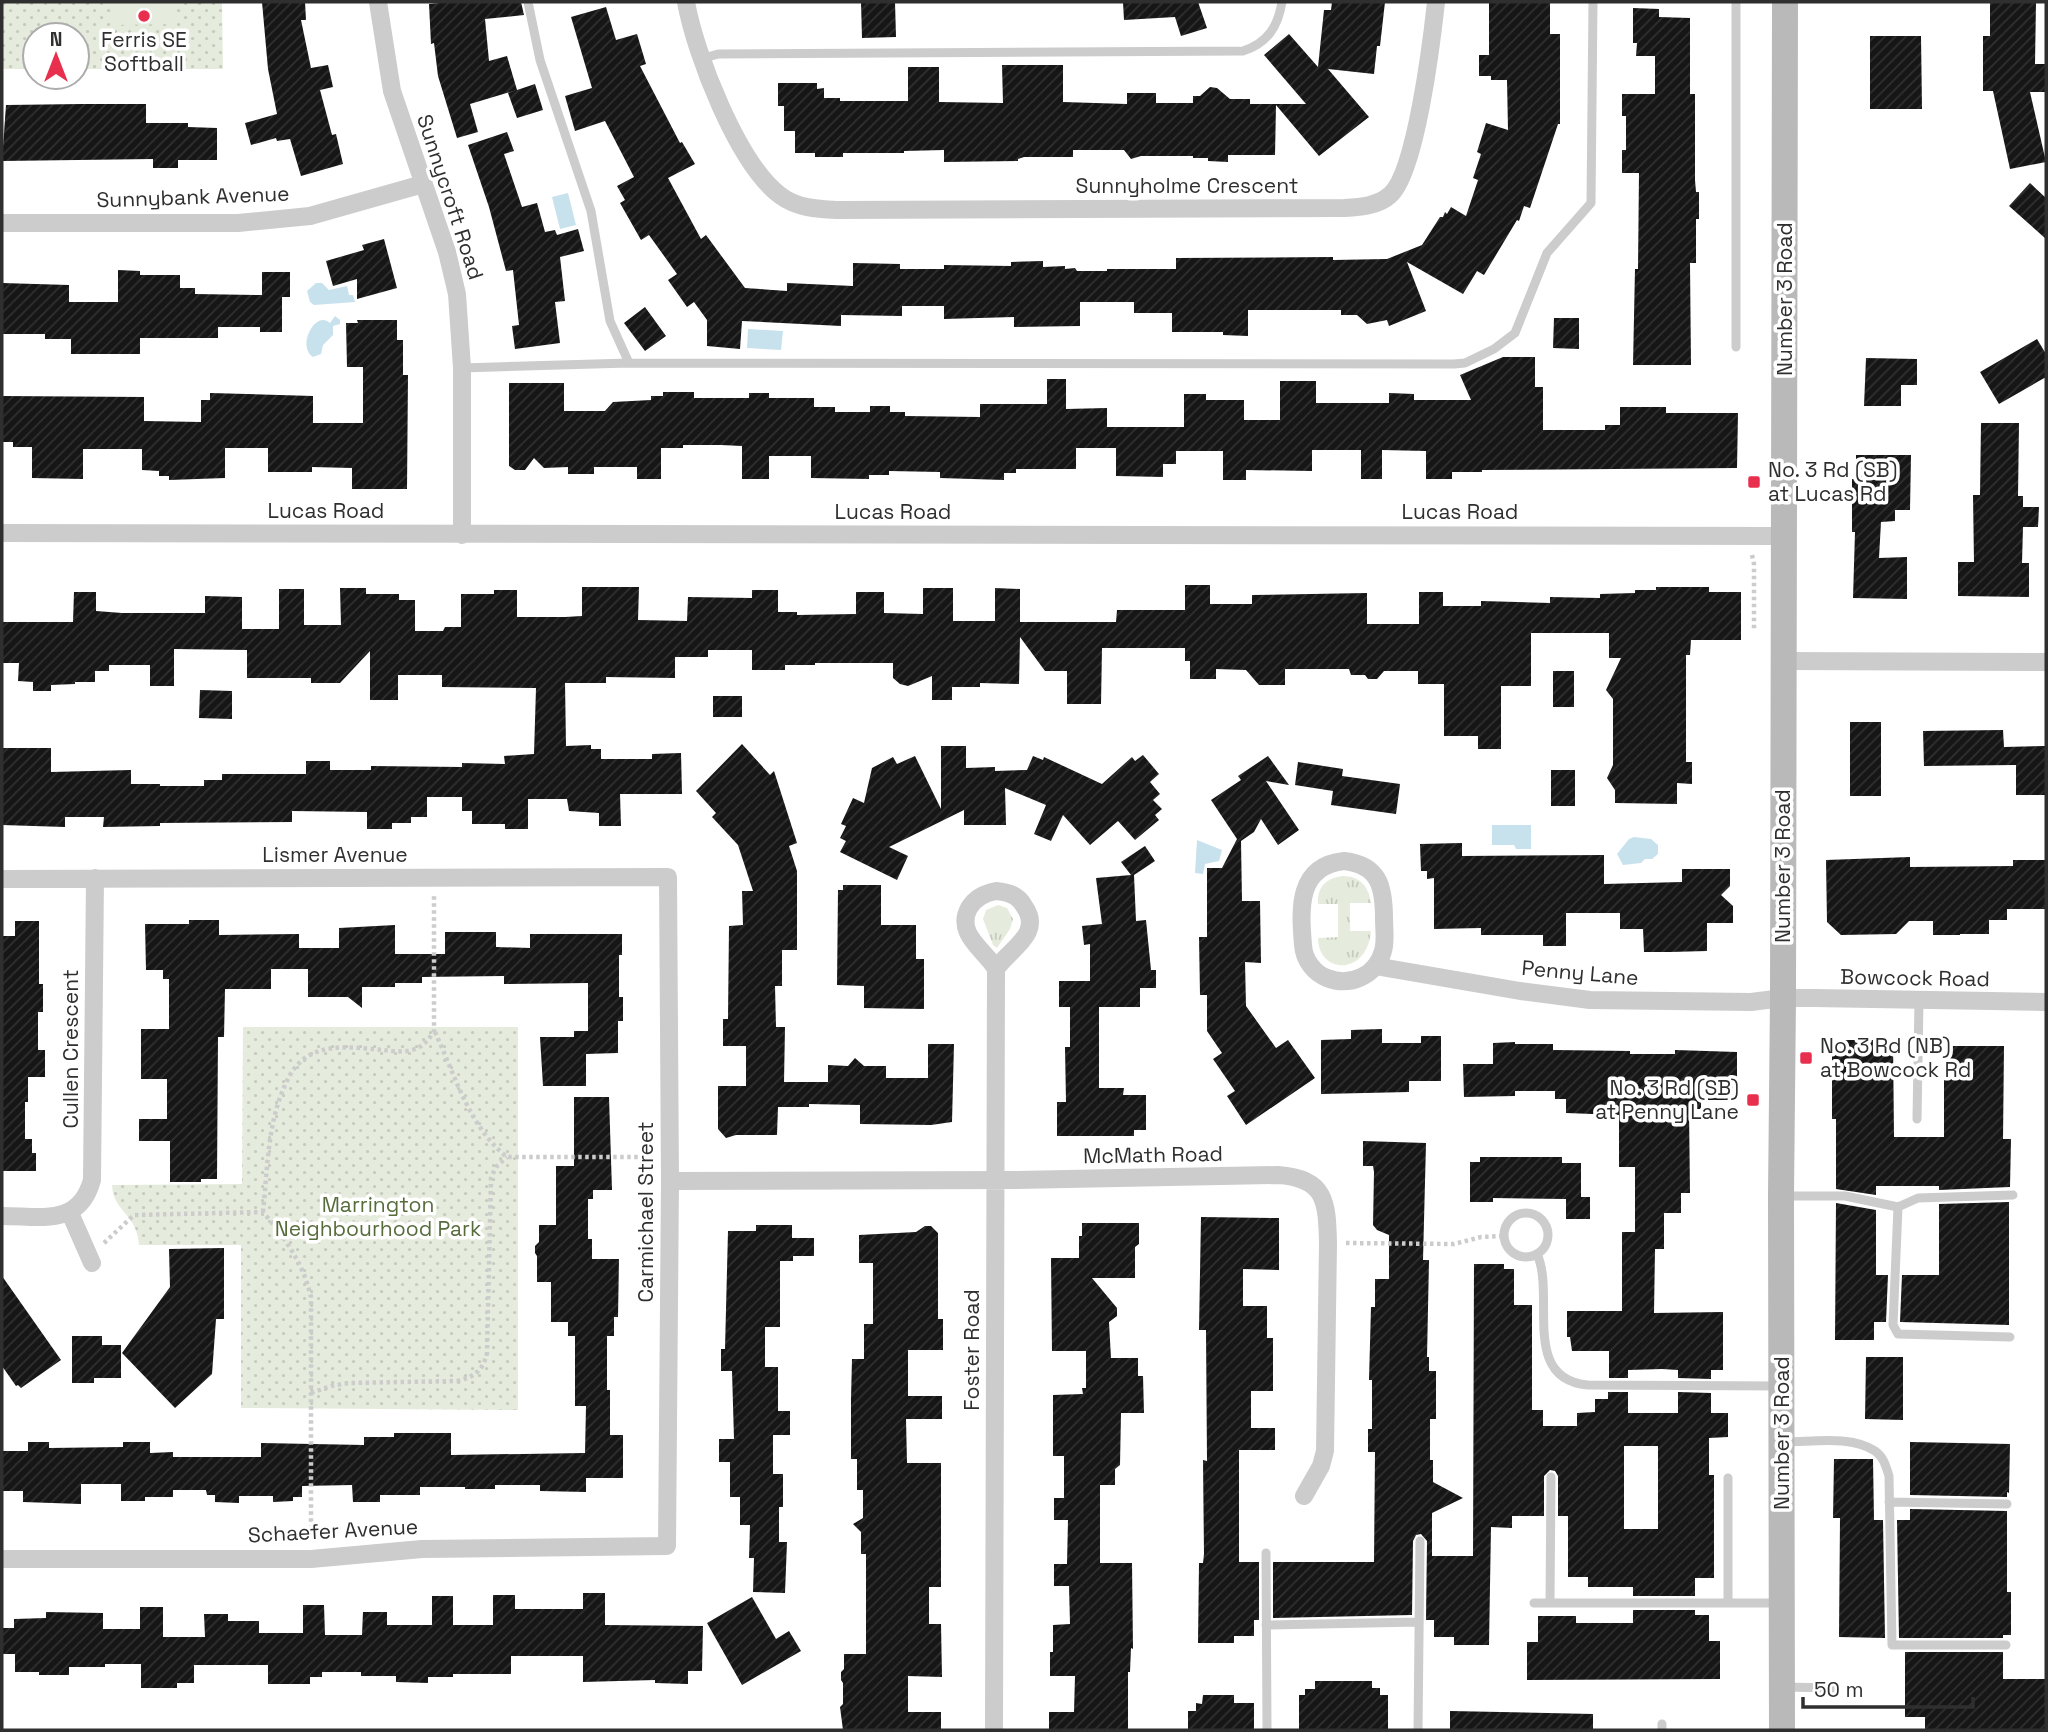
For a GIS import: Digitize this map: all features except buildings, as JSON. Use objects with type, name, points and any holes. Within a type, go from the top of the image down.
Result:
[{"type":"main road","name":"Number 3 Road","points":[[1782,1730],[1781,1196],[1786,2]]},
{"type":"street","name":"Sunnycroft Road","points":[[378,2],[392,91],[455,283],[462,368],[462,535]]},
{"type":"street","name":"Sunnyholme Crescent","points":[[686,2],[701,59],[726,115],[755,168],[780,204],[837,210],[1344,208],[1379,202],[1396,189],[1405,168],[1422,96],[1436,2]]},
{"type":"street","name":"Sunnybank Avenue","points":[[2,223],[276,221],[310,216],[423,184]]},
{"type":"street","name":"Lucas Road","points":[[2,533],[1784,536]]},
{"type":"street","points":[[1783,660],[2046,662]]},
{"type":"street","points":[[1344,861],[1359,864],[1371,872],[1380,883],[1384,898],[1384,944],[1375,966],[1358,979],[1335,981],[1321,975],[1307,959],[1303,945],[1304,891],[1310,877],[1329,864],[1344,861]]},
{"type":"street","name":"Lismer Avenue","points":[[2,878],[668,877]]},
{"type":"street","name":"Carmichael Street","points":[[667,1546],[670,1181],[668,877]]},
{"type":"street","name":"Cullen Crescent","points":[[70,1213],[84,1199],[93,1174],[95,878]]},
{"type":"street","name":"Penny Lane","points":[[1375,966],[1590,1000],[1751,1002],[1783,998]]},
{"type":"street","name":"Foster Road","points":[[994,1730],[996,969]]},
{"type":"street","name":"Bowcock Road","points":[[1783,998],[2046,1002]]},
{"type":"street","name":"McMath Road","points":[[670,1181],[1293,1176],[1309,1182],[1322,1196],[1327,1209],[1325,1451],[1321,1466],[1304,1496]]},
{"type":"street","points":[[2,1216],[55,1216],[70,1213],[90,1259]]},
{"type":"street","name":"Schaefer Avenue","points":[[2,1559],[311,1559],[422,1549],[667,1546]]},
{"type":"lane","points":[[528,2],[540,60],[591,211],[610,321],[629,363]]},
{"type":"lane","points":[[701,59],[718,54],[1243,51],[1258,45],[1269,35],[1277,21],[1282,2]]},
{"type":"lane","points":[[462,368],[629,363],[1465,363],[1494,349],[1515,333],[1547,253],[1591,203],[1592,2]]},
{"type":"lane","points":[[1736,2],[1736,347]]},
{"type":"lane","points":[[1917,1119],[1919,1001]]},
{"type":"lane","points":[[1781,1196],[1845,1196],[1898,1207],[1918,1198],[2013,1195]]},
{"type":"lane","points":[[1898,1207],[1893,1325],[1898,1335],[2010,1337]]},
{"type":"lane","points":[[1528,1214],[1543,1223],[1547,1236],[1544,1246],[1537,1254],[1527,1257],[1515,1254],[1506,1245],[1504,1236],[1507,1224],[1514,1217],[1528,1214]]},
{"type":"lane","points":[[1537,1254],[1544,1278],[1545,1350],[1553,1367],[1567,1380],[1588,1385],[1782,1386]]},
{"type":"lane","points":[[1782,1442],[1849,1442],[1876,1451],[1885,1461],[1889,1476],[1892,1645],[2006,1644]]},
{"type":"lane","points":[[1550,1603],[1551,1477]]},
{"type":"lane","points":[[1728,1478],[1728,1603]]},
{"type":"lane","points":[[1889,1502],[2007,1504]]},
{"type":"lane","points":[[1418,1730],[1420,1541]]},
{"type":"lane","points":[[1266,1553],[1267,1730]]},
{"type":"lane","points":[[1534,1603],[1783,1603]]},
{"type":"lane","points":[[1266,1625],[1419,1622]]},
{"type":"lane","points":[[1783,1687],[1833,1688]]},
{"type":"path","points":[[1751,554],[1754,564],[1754,630]]},
{"type":"path","points":[[434,878],[435,1031],[478,1127],[507,1157]]},
{"type":"path","points":[[311,1559],[312,1308],[308,1284],[299,1259],[263,1212],[272,1124],[283,1092],[298,1065],[313,1053],[331,1048],[411,1051],[423,1045],[435,1031]]},
{"type":"path","points":[[311,1393],[349,1383],[457,1381],[470,1378],[480,1371],[487,1353],[491,1178],[496,1167],[507,1157],[670,1156]]},
{"type":"path","points":[[90,1259],[134,1214],[263,1212]]},
{"type":"path","points":[[1328,1243],[1454,1244],[1481,1237],[1504,1236]]},
{"type":"green space","points":[[2,2],[222,2],[223,69],[91,69],[91,21],[21,21],[21,69],[2,69]]},
{"type":"green space","name":"Ferris SE Softball","points":[[113,2],[177,2],[177,24],[111,25]]},
{"type":"green space","points":[[1343,876],[1359,880],[1368,892],[1371,903],[1350,903],[1350,931],[1371,931],[1368,946],[1361,957],[1343,965],[1326,959],[1320,950],[1318,938],[1338,937],[1338,904],[1318,904],[1319,893],[1324,884]]},
{"type":"green space","points":[[998,905],[1007,908],[1013,919],[1010,929],[997,948],[993,945],[983,919],[986,910]]},
{"type":"green space","name":"Marrington Neighbourhood Park","points":[[243,1027],[518,1027],[518,1410],[241,1408],[241,1245],[139,1245],[134,1226],[116,1201],[112,1185],[242,1184]]},
{"type":"water","points":[[568,193],[576,225],[560,229],[552,197]]},
{"type":"water","points":[[316,283],[322,283],[329,290],[347,286],[349,295],[353,295],[355,302],[314,305],[310,302],[307,291]]},
{"type":"water","points":[[335,316],[340,320],[340,324],[333,326],[333,335],[323,345],[321,354],[313,357],[308,352],[307,345],[310,331],[319,321],[330,323]]},
{"type":"water","points":[[748,329],[783,331],[781,350],[747,348]]},
{"type":"water","points":[[1492,825],[1531,825],[1531,849],[1516,849],[1514,845],[1492,845]]},
{"type":"water","points":[[1629,839],[1651,839],[1658,845],[1658,854],[1641,863],[1623,865],[1617,854]]},
{"type":"water","points":[[1197,840],[1222,850],[1219,861],[1205,864],[1203,874],[1195,873]]},
{"type":"place","name":"Ferris SE Softball","points":[[144,16]]},
{"type":"place","name":"No. 3 Rd (SB) at Lucas Rd","points":[[1754,482]]},
{"type":"place","name":"No. 3 Rd (NB) at Bowcock Rd","points":[[1806,1058]]},
{"type":"place","name":"No. 3 Rd (SB) at Penny Lane","points":[[1753,1100]]}]
